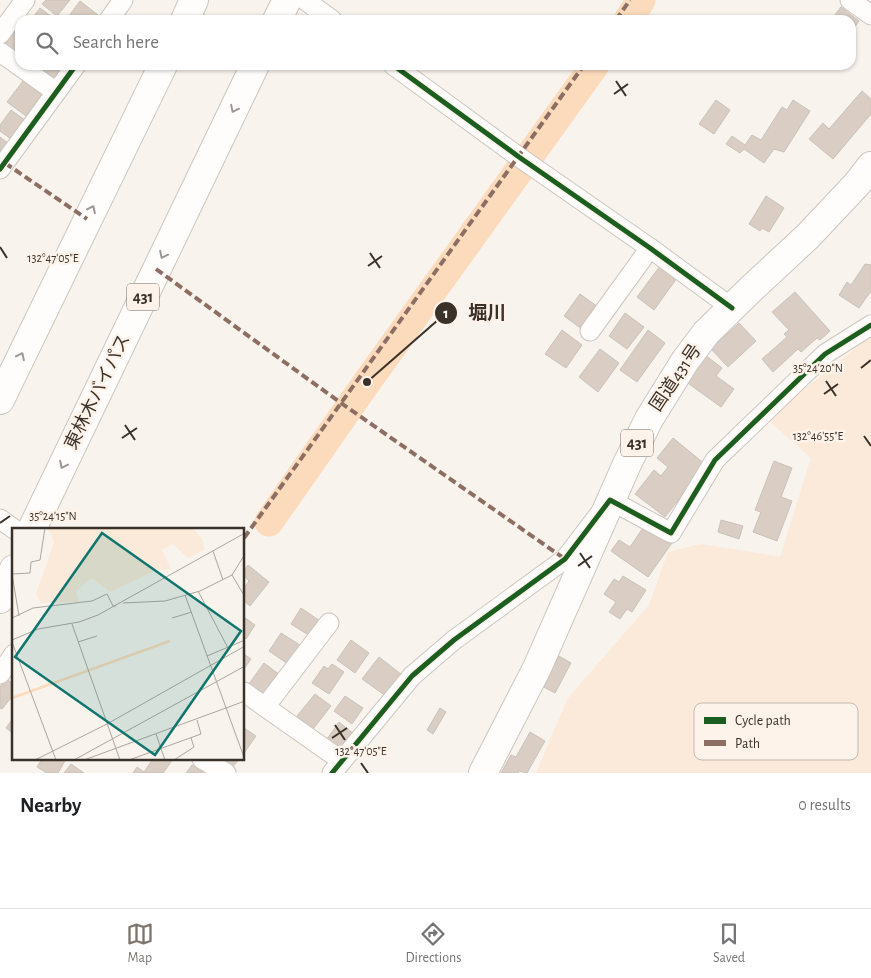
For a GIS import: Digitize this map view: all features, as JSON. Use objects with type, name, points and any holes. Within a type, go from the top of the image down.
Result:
[{"type":"highway","points":[[186,15],[194,0]]},
{"type":"highway","points":[[280,15],[287,0]]},
{"type":"highway","points":[[0,400],[160,70]]},
{"type":"highway","name":"東林木バイパス","points":[[32,528],[253,70]]},
{"type":"highway","name":"国道431号","points":[[483,773],[537,668],[610,500],[649,419],[685,360],[706,334],[808,236],[858,184],[871,166]]},
{"type":"highway","points":[[0,599],[12,573]]},
{"type":"street","points":[[0,34],[24,0]]},
{"type":"street","points":[[112,15],[123,0]]},
{"type":"street","points":[[305,0],[325,15]]},
{"type":"street","points":[[850,0],[871,15]]},
{"type":"street","points":[[0,52],[15,63]]},
{"type":"street","points":[[25,70],[56,92]]},
{"type":"street","points":[[0,170],[72,70]]},
{"type":"street","points":[[400,70],[732,308]]},
{"type":"street","points":[[590,331],[650,248]]},
{"type":"street","points":[[245,693],[337,767],[412,676],[454,640],[565,559],[610,500],[671,534],[715,460],[825,354],[871,325]]},
{"type":"street","points":[[0,519],[13,528]]},
{"type":"street","points":[[265,708],[329,623]]},
{"type":"street","points":[[204,760],[226,773]]},
{"type":"shaded area","points":[[871,336],[871,773],[536,773],[568,698],[649,605],[668,552],[701,544],[780,557],[811,458],[767,419]]},
{"type":"building","points":[[46,0],[70,0],[58,15],[42,4]]},
{"type":"building","points":[[80,1],[98,15],[70,15]]},
{"type":"building","points":[[841,7],[851,15],[835,15]]},
{"type":"building","points":[[40,8],[50,15],[35,15]]},
{"type":"building","points":[[15,32],[15,56],[3,47]]},
{"type":"building","points":[[36,70],[59,70],[50,83],[35,72]]},
{"type":"building","points":[[23,81],[42,94],[26,116],[7,102]]},
{"type":"building","points":[[862,91],[871,99],[871,114],[833,159],[809,139],[823,123],[829,129]]},
{"type":"building","points":[[716,100],[730,110],[714,134],[699,124]]},
{"type":"building","points":[[793,100],[810,111],[784,152],[774,149],[764,163],[744,149],[740,153],[726,144],[732,136],[745,145],[752,135],[761,140],[782,107],[787,110]]},
{"type":"building","points":[[11,110],[25,120],[11,139],[0,131],[0,125]]},
{"type":"building","points":[[0,137],[8,143],[0,154]]},
{"type":"building","points":[[766,196],[784,208],[769,232],[762,228],[760,231],[749,224]]},
{"type":"building","points":[[865,264],[871,265],[871,291],[859,308],[839,295],[847,282],[851,285]]},
{"type":"building","points":[[660,266],[677,278],[654,310],[637,297]]},
{"type":"building","points":[[795,292],[830,331],[820,340],[817,338],[801,352],[798,349],[773,372],[762,359],[787,337],[784,334],[789,330],[772,312]]},
{"type":"building","points":[[580,294],[598,307],[582,329],[564,316]]},
{"type":"building","points":[[625,313],[644,327],[627,349],[609,336]]},
{"type":"building","points":[[739,323],[756,341],[728,367],[711,349]]},
{"type":"building","points":[[562,330],[582,345],[566,368],[545,354]]},
{"type":"building","points":[[648,330],[665,343],[637,382],[620,370]]},
{"type":"building","points":[[600,349],[619,363],[598,392],[579,377]]},
{"type":"building","points":[[705,355],[722,368],[716,376],[734,389],[721,407],[685,381]]},
{"type":"building","points":[[673,438],[706,465],[665,517],[635,494],[654,470],[661,476],[668,467],[657,458]]},
{"type":"building","points":[[774,461],[792,468],[781,497],[792,501],[777,541],[753,532],[761,512],[755,510]]},
{"type":"building","points":[[721,520],[743,526],[739,539],[718,532]]},
{"type":"building","points":[[645,525],[672,543],[648,577],[611,551],[619,540],[630,547]]},
{"type":"building","points":[[248,565],[269,582],[250,606],[245,602],[245,587],[249,581],[245,577],[245,570]]},
{"type":"building","points":[[623,576],[646,590],[632,612],[627,609],[620,619],[609,612],[616,602],[604,594],[614,579],[619,582]]},
{"type":"building","points":[[301,608],[320,621],[310,636],[291,624]]},
{"type":"building","points":[[245,618],[255,625],[245,638]]},
{"type":"building","points":[[281,633],[303,647],[291,666],[269,651]]},
{"type":"building","points":[[351,640],[369,653],[355,673],[337,660]]},
{"type":"building","points":[[245,655],[251,659],[245,668]]},
{"type":"building","points":[[559,656],[571,663],[555,693],[542,686]]},
{"type":"building","points":[[379,657],[402,675],[386,696],[362,679]]},
{"type":"building","points":[[264,663],[280,675],[263,700],[246,688]]},
{"type":"building","points":[[332,664],[344,672],[329,694],[312,683],[324,666],[328,669]]},
{"type":"building","points":[[6,679],[12,683],[12,696],[2,709],[0,708],[0,687]]},
{"type":"building","points":[[315,694],[331,706],[313,729],[297,716]]},
{"type":"building","points":[[345,696],[363,708],[352,724],[334,711]]},
{"type":"building","points":[[440,708],[446,712],[433,734],[427,730]]},
{"type":"building","points":[[12,720],[12,732],[6,728]]},
{"type":"building","points":[[339,722],[354,734],[341,750],[327,739]]},
{"type":"building","points":[[245,729],[256,736],[245,752]]},
{"type":"building","points":[[530,732],[545,741],[527,773],[519,771],[518,773],[501,773],[511,755],[516,757]]},
{"type":"building","points":[[41,760],[65,760],[58,773],[47,773],[37,767]]},
{"type":"building","points":[[152,760],[172,760],[163,773],[133,773],[137,767],[144,772]]},
{"type":"building","points":[[221,760],[238,760],[232,768]]},
{"type":"building","points":[[71,764],[84,773],[64,773]]},
{"type":"building","points":[[192,765],[204,773],[186,773]]},
{"type":"waterway","points":[[631,15],[641,0]]},
{"type":"waterway","points":[[269,522],[367,382],[591,70]]},
{"type":"marked path","points":[[620,15],[630,0]]},
{"type":"marked path","points":[[245,537],[580,70]]},
{"type":"marked path","points":[[5,163],[87,219]]},
{"type":"marked path","points":[[156,269],[341,403],[565,559]]},
{"type":"cycle path","points":[[0,169],[72,70]]},
{"type":"cycle path","points":[[400,70],[732,308]]},
{"type":"cycle path","points":[[332,773],[412,676],[454,640],[565,559],[610,500],[671,533],[715,460],[825,354],[871,325]]},
{"type":"place","name":"堀川","points":[[367,382]]}]
